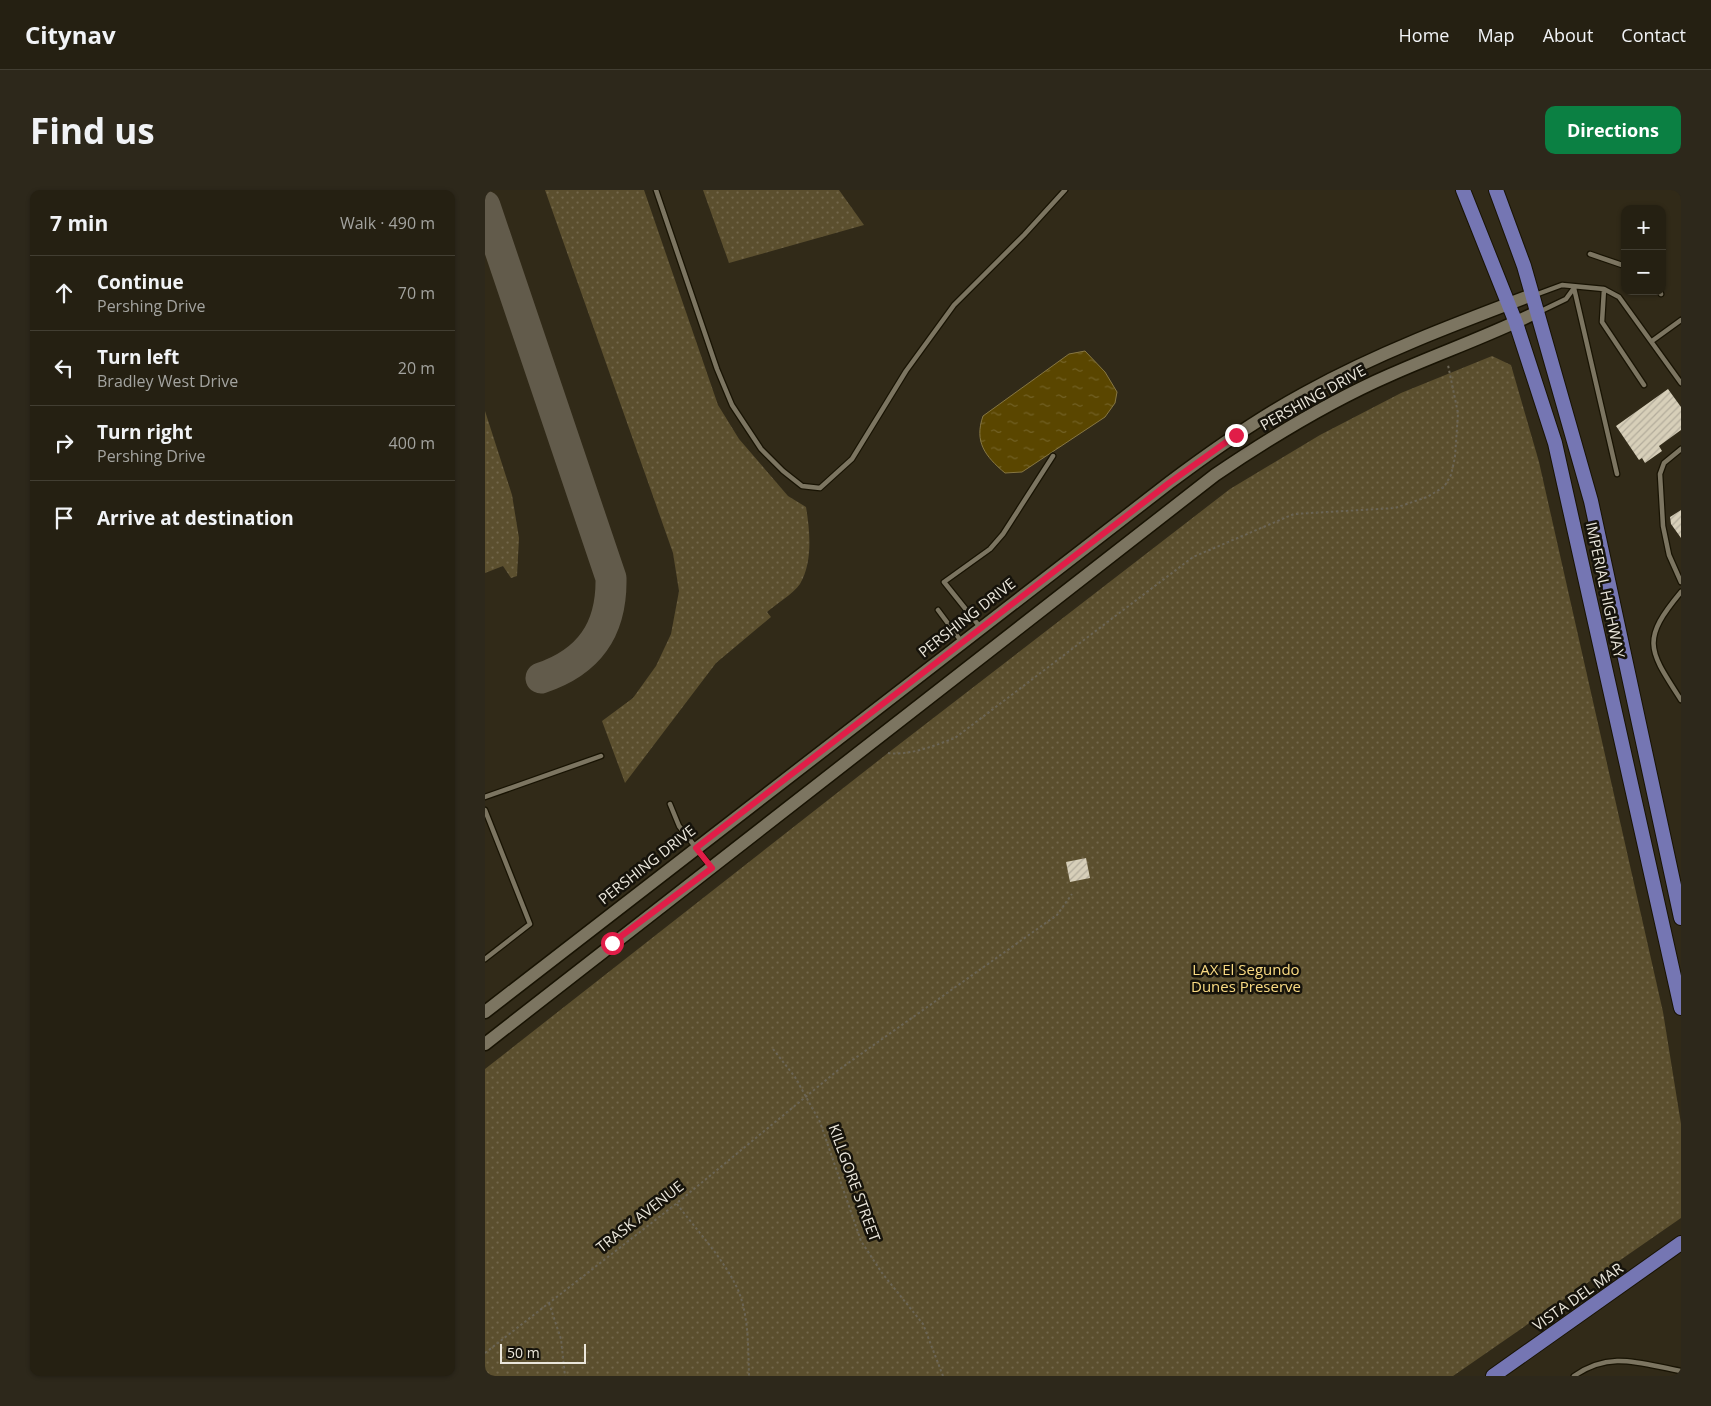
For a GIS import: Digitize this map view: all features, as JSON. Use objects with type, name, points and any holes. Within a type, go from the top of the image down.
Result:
[{"type":"main road","name":"IMPERIAL HIGHWAY","points":[[1463,190],[1516,323],[1565,480],[1681,1008]]},
{"type":"main road","name":"IMPERIAL HIGHWAY","points":[[1496,190],[1524,266],[1593,510],[1681,918]]},
{"type":"main road","name":"PERSHING DRIVE","points":[[485,1012],[962,642],[1203,458],[1265,417],[1306,393],[1380,356],[1532,295]]},
{"type":"main road","name":"PERSHING DRIVE","points":[[485,1044],[1215,475],[1318,411],[1389,376],[1516,323],[1537,312]]},
{"type":"main road","name":"VISTA DEL MAR","points":[[1493,1376],[1681,1243]]},
{"type":"lane","points":[[656,190],[717,368],[732,405],[761,449],[783,471],[802,486],[820,488],[852,459],[906,371],[954,305],[1024,235],[1065,190]]},
{"type":"lane","points":[[1590,254],[1621,265]]},
{"type":"lane","points":[[1532,295],[1562,285],[1574,288],[1584,286],[1604,289],[1619,297],[1681,383]]},
{"type":"lane","points":[[1537,312],[1566,299],[1574,288]]},
{"type":"lane","points":[[1574,288],[1617,474]]},
{"type":"lane","points":[[1604,289],[1602,322],[1645,385]]},
{"type":"lane","points":[[1652,341],[1681,320]]},
{"type":"lane","points":[[1681,449],[1664,464],[1660,474],[1663,526],[1669,555],[1681,582]]},
{"type":"lane","points":[[981,628],[944,582],[989,549],[1003,534],[1053,456]]},
{"type":"lane","points":[[1681,592],[1662,615],[1653,635],[1656,661],[1681,700]]},
{"type":"lane","points":[[938,610],[962,642]]},
{"type":"lane","points":[[485,797],[601,756]]},
{"type":"lane","points":[[670,804],[679,826],[712,868]]},
{"type":"lane","points":[[485,810],[530,924],[485,959]]},
{"type":"lane","points":[[1574,1376],[1582,1371],[1614,1360],[1681,1372]]},
{"type":"path","points":[[888,753],[905,752],[934,746],[955,738],[1193,557],[1294,514],[1395,508],[1427,497],[1444,487],[1451,475],[1455,457],[1459,413],[1457,398],[1444,353]]},
{"type":"path","name":"TRASK AVENUE","points":[[485,1353],[677,1203],[837,1071],[1057,915],[1071,894]]},
{"type":"path","name":"KILLGORE STREET","points":[[773,1049],[807,1097],[820,1122],[861,1241],[882,1273],[923,1324],[943,1376]]},
{"type":"path","points":[[677,1203],[731,1276],[739,1294],[747,1332],[749,1376]]},
{"type":"path","points":[[549,1304],[559,1334],[565,1376]]},
{"type":"green space","points":[[545,190],[644,190],[718,405],[739,439],[788,496],[806,507],[809,556],[800,584],[767,612],[771,617],[716,663],[625,783],[602,721],[633,698],[656,666],[671,634],[679,591],[673,553]]},
{"type":"green space","points":[[703,190],[839,190],[864,225],[729,263]]},
{"type":"green space","name":"LAX El Segundo Dunes Preserve","points":[[1492,356],[1511,365],[1539,462],[1663,1012],[1681,1124],[1681,1218],[1453,1376],[485,1376],[485,1069],[888,753],[1230,489],[1320,435],[1401,393]]},
{"type":"green space","points":[[485,411],[512,495],[519,538],[517,576],[511,578],[503,566],[485,573]]},
{"type":"water","points":[[1085,351],[1105,372],[1117,392],[1115,403],[1105,417],[1022,472],[1005,473],[992,461],[983,448],[980,433],[983,416],[1069,354]]},
{"type":"building","points":[[1668,389],[1681,407],[1681,430],[1659,446],[1662,451],[1645,463],[1642,458],[1639,460],[1616,426]]},
{"type":"building","points":[[1681,510],[1681,538],[1671,524],[1670,517]]},
{"type":"building","points":[[1086,858],[1090,878],[1070,882],[1066,862]]},
{"type":"taxiway","points":[[485,206],[611,578],[607,613],[602,628],[594,641],[585,653],[572,663],[541,678]]},
{"type":"route","points":[[612,943],[712,868],[696,848],[1169,483],[1236,435]]}]
